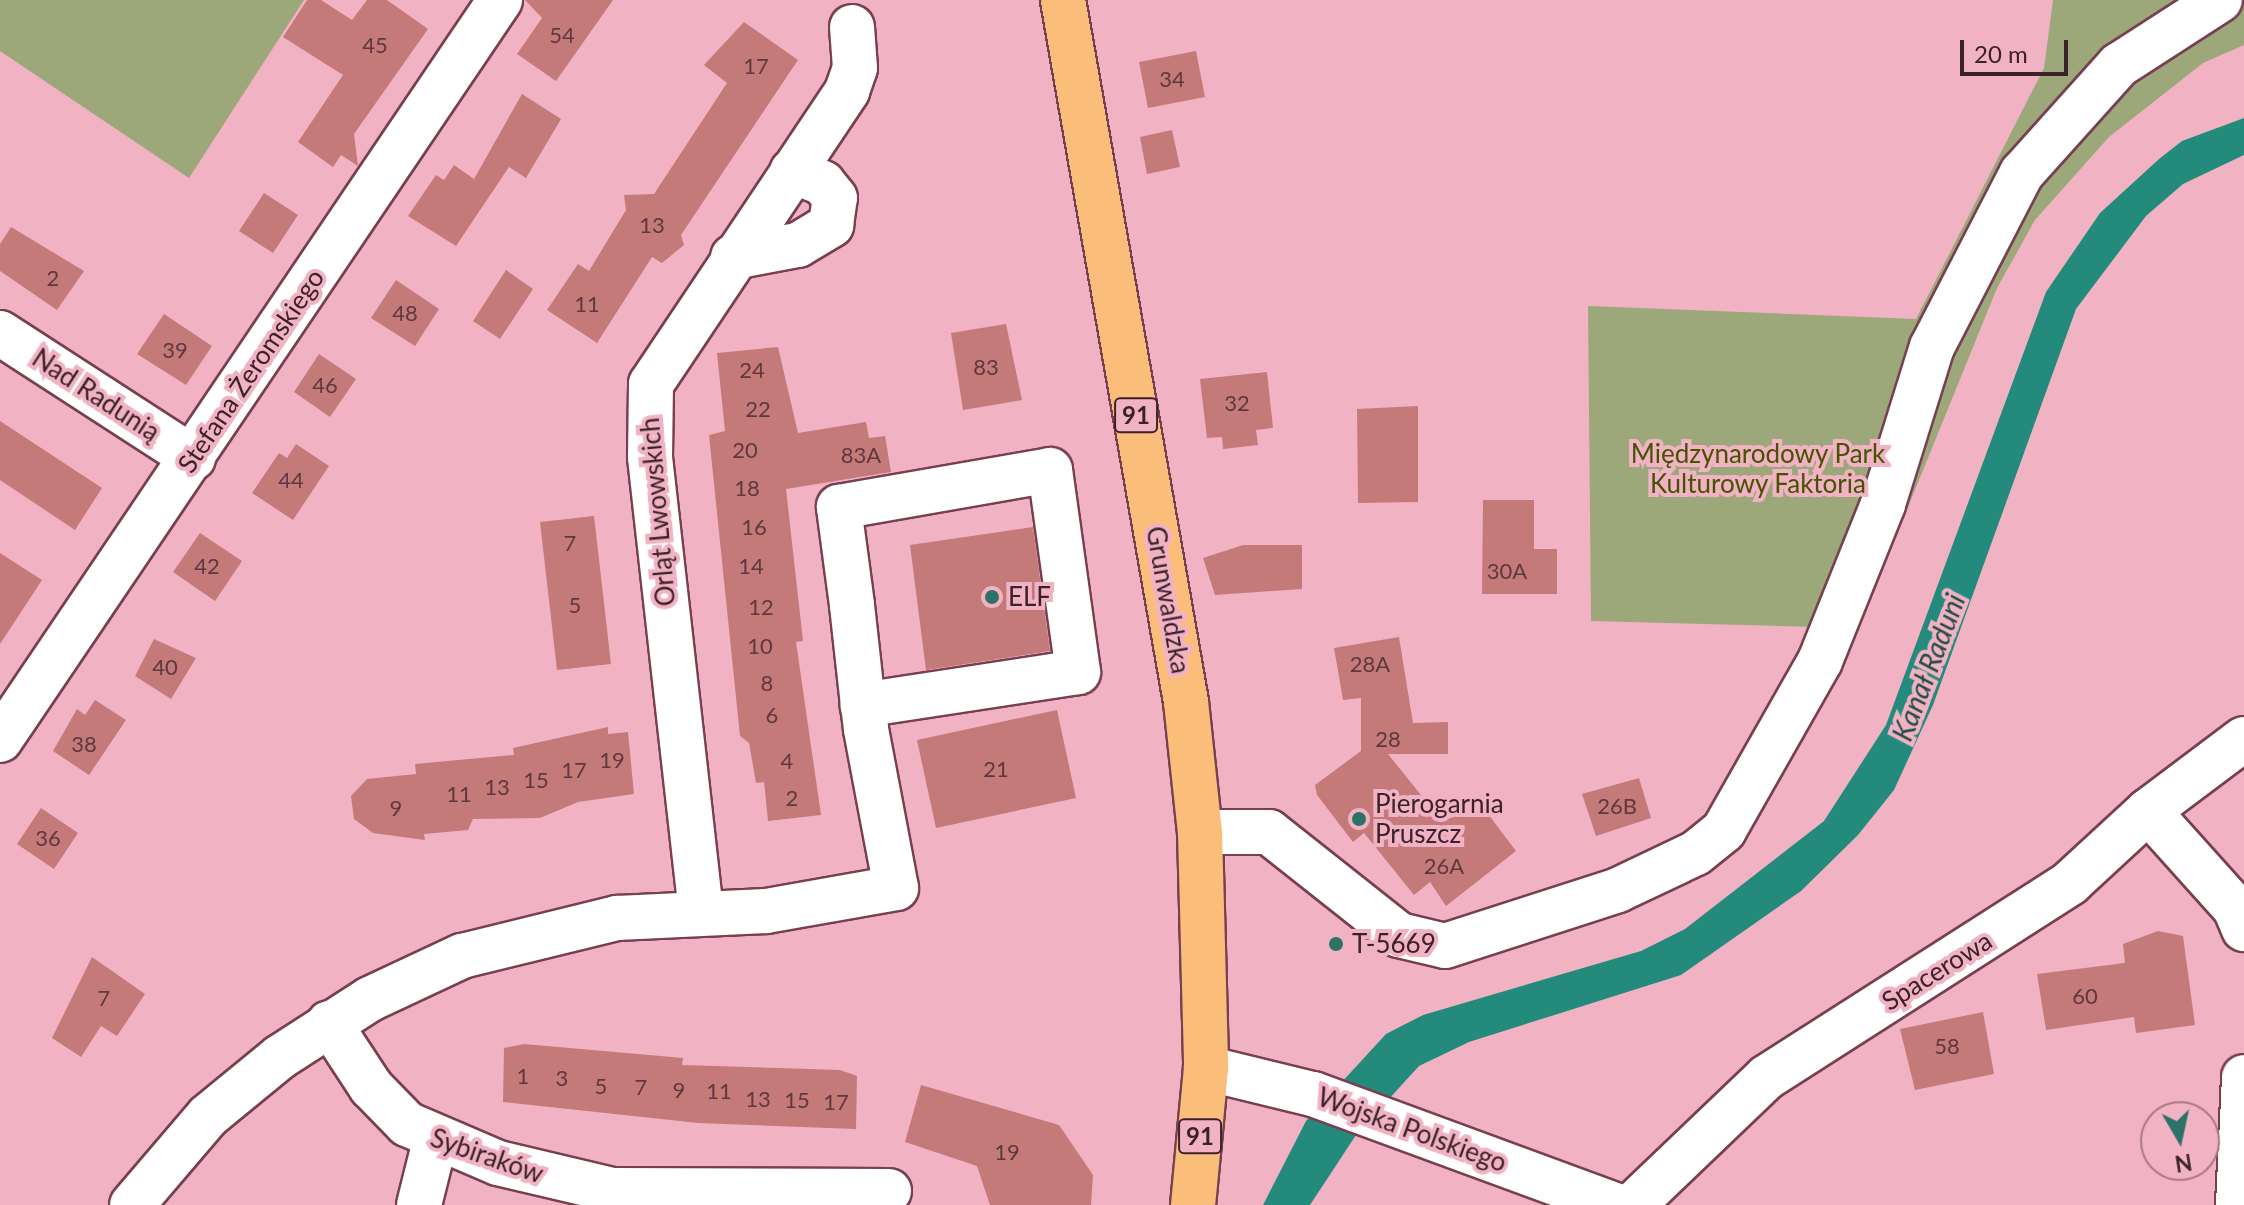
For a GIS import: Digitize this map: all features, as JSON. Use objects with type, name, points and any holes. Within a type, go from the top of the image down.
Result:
[{"type":"main road","name":"Grunwaldzka","points":[[1063,0],[1186,702],[1200,832],[1206,1068],[1193,1205]]},
{"type":"street","name":"Stefana Żeromskiego","points":[[0,740],[500,0]]},
{"type":"street","points":[[1200,832],[1269,832],[1399,935],[1445,946],[1618,890],[1696,853],[1724,830],[1820,661],[1883,504],[1932,347],[2022,173],[2119,65],[2220,0]]},
{"type":"street","name":"Orląt Lwowskich","points":[[701,912],[648,405],[656,376],[847,91],[855,68],[852,27]]},
{"type":"street","points":[[733,257],[798,245],[831,225],[835,198],[823,183],[792,171]]},
{"type":"street","name":"Nad Radunią","points":[[0,333],[193,458]]},
{"type":"street","points":[[132,1205],[208,1116],[329,1023],[400,983],[492,945],[617,918],[823,904],[896,888],[864,717],[839,507],[1050,470],[1078,672],[864,717]]},
{"type":"street","name":"Spacerowa","points":[[1633,1205],[1767,1077],[2070,883],[2148,811],[2244,739]]},
{"type":"street","points":[[2148,811],[2235,908],[2244,929]]},
{"type":"street","name":"Sybiraków","points":[[329,1023],[371,1087],[435,1141],[612,1190],[733,1197],[889,1191]]},
{"type":"street","name":"Wojska Polskiego","points":[[1206,1068],[1313,1094],[1615,1205]]},
{"type":"street","points":[[2238,1205],[2244,1077]]},
{"type":"street","points":[[419,1205],[435,1141]]},
{"type":"green space","points":[[0,0],[304,0],[189,178],[0,51]]},
{"type":"green space","name":"Międzynarodowy Park Kulturowy Faktoria","points":[[2053,0],[2244,0],[2244,45],[2203,63],[2109,137],[2035,220],[1997,288],[1859,628],[1591,621],[1588,306],[1916,319],[2044,68]]},
{"type":"water","name":"Kanał Raduni","points":[[2244,118],[2244,155],[2183,184],[2146,216],[2076,309],[1933,705],[1894,790],[1858,835],[1801,891],[1681,975],[1469,1042],[1419,1066],[1356,1135],[1310,1205],[1263,1205],[1306,1121],[1386,1034],[1423,1015],[1641,951],[1685,929],[1824,821],[1886,725],[2046,292],[2100,213],[2159,159],[2182,141]]},
{"type":"building","points":[[307,0],[321,0],[352,20],[367,0],[387,0],[428,29],[354,134],[358,166],[341,155],[333,167],[298,142],[343,75],[283,37]]},
{"type":"building","points":[[525,0],[613,0],[556,81],[517,54],[542,18]]},
{"type":"building","points":[[744,22],[798,60],[681,235],[684,245],[662,263],[652,257],[597,343],[547,310],[578,264],[589,271],[626,210],[624,195],[654,194],[727,83],[704,65]]},
{"type":"building","points":[[1196,51],[1205,97],[1148,108],[1139,62]]},
{"type":"building","points":[[522,94],[561,119],[526,178],[509,167],[456,246],[408,216],[436,175],[444,180],[454,165],[474,179]]},
{"type":"building","points":[[1172,130],[1180,167],[1147,174],[1140,137]]},
{"type":"building","points":[[264,193],[298,215],[273,253],[239,231]]},
{"type":"building","points":[[11,227],[84,271],[57,310],[0,271],[0,244]]},
{"type":"building","points":[[506,270],[533,289],[500,339],[473,321]]},
{"type":"building","points":[[396,280],[439,309],[415,346],[371,318]]},
{"type":"building","points":[[164,314],[212,346],[186,385],[137,354]]},
{"type":"building","points":[[1006,324],[1022,400],[963,410],[951,333]]},
{"type":"building","points":[[778,347],[798,433],[866,422],[869,438],[885,436],[891,472],[786,489],[803,641],[796,642],[821,815],[768,821],[764,782],[756,783],[749,743],[740,736],[709,435],[725,431],[717,353]]},
{"type":"building","points":[[319,354],[356,379],[330,417],[294,392]]},
{"type":"building","points":[[1267,372],[1273,428],[1256,430],[1258,445],[1223,449],[1222,437],[1207,438],[1200,379]]},
{"type":"building","points":[[1418,406],[1418,502],[1358,503],[1357,409]]},
{"type":"building","points":[[0,421],[102,488],[75,530],[0,480]]},
{"type":"building","points":[[296,444],[329,466],[293,520],[252,493],[279,453],[287,458]]},
{"type":"building","points":[[1483,500],[1534,500],[1534,549],[1557,549],[1557,594],[1482,594]]},
{"type":"building","points":[[594,516],[611,664],[557,670],[540,522]]},
{"type":"building","name":"ELF","points":[[1033,527],[1050,651],[926,670],[910,545]]},
{"type":"building","points":[[200,533],[242,561],[215,601],[173,572]]},
{"type":"building","points":[[1243,545],[1302,545],[1302,589],[1215,595],[1203,558]]},
{"type":"building","points":[[0,553],[42,580],[0,644]]},
{"type":"building","points":[[1399,637],[1413,723],[1448,722],[1448,754],[1388,754],[1441,820],[1485,810],[1516,851],[1446,906],[1430,882],[1414,895],[1364,833],[1353,842],[1317,795],[1315,785],[1361,751],[1361,698],[1343,700],[1334,648]]},
{"type":"building","points":[[154,639],[196,658],[171,699],[135,676]]},
{"type":"building","points":[[95,700],[126,720],[89,775],[53,751],[77,709],[85,715]]},
{"type":"building","points":[[1057,710],[1076,798],[936,828],[917,740]]},
{"type":"building","points":[[608,727],[608,734],[628,732],[634,794],[578,802],[540,818],[473,819],[468,830],[424,834],[425,840],[373,833],[354,819],[351,796],[367,779],[416,774],[415,764],[514,755],[513,748]]},
{"type":"building","points":[[1639,778],[1651,818],[1596,836],[1582,794]]},
{"type":"building","points":[[41,808],[78,833],[54,869],[17,844]]},
{"type":"building","points":[[2158,931],[2183,936],[2195,1025],[2136,1033],[2134,1017],[2046,1030],[2037,974],[2125,963],[2123,944]]},
{"type":"building","points":[[92,957],[145,994],[117,1036],[101,1026],[81,1057],[52,1038]]},
{"type":"building","points":[[1983,1012],[1994,1074],[1915,1090],[1900,1029]]},
{"type":"building","points":[[524,1044],[683,1058],[682,1065],[840,1070],[857,1076],[856,1129],[698,1123],[503,1102],[504,1048]]},
{"type":"building","points":[[921,1085],[1059,1125],[1093,1175],[1091,1205],[990,1205],[977,1166],[905,1142]]},
{"type":"place","name":"ELF","points":[[992,597]]},
{"type":"place","name":"Pierogarnia Pruszcz","points":[[1359,819]]},
{"type":"place","name":"T-5669","points":[[1336,944]]}]
